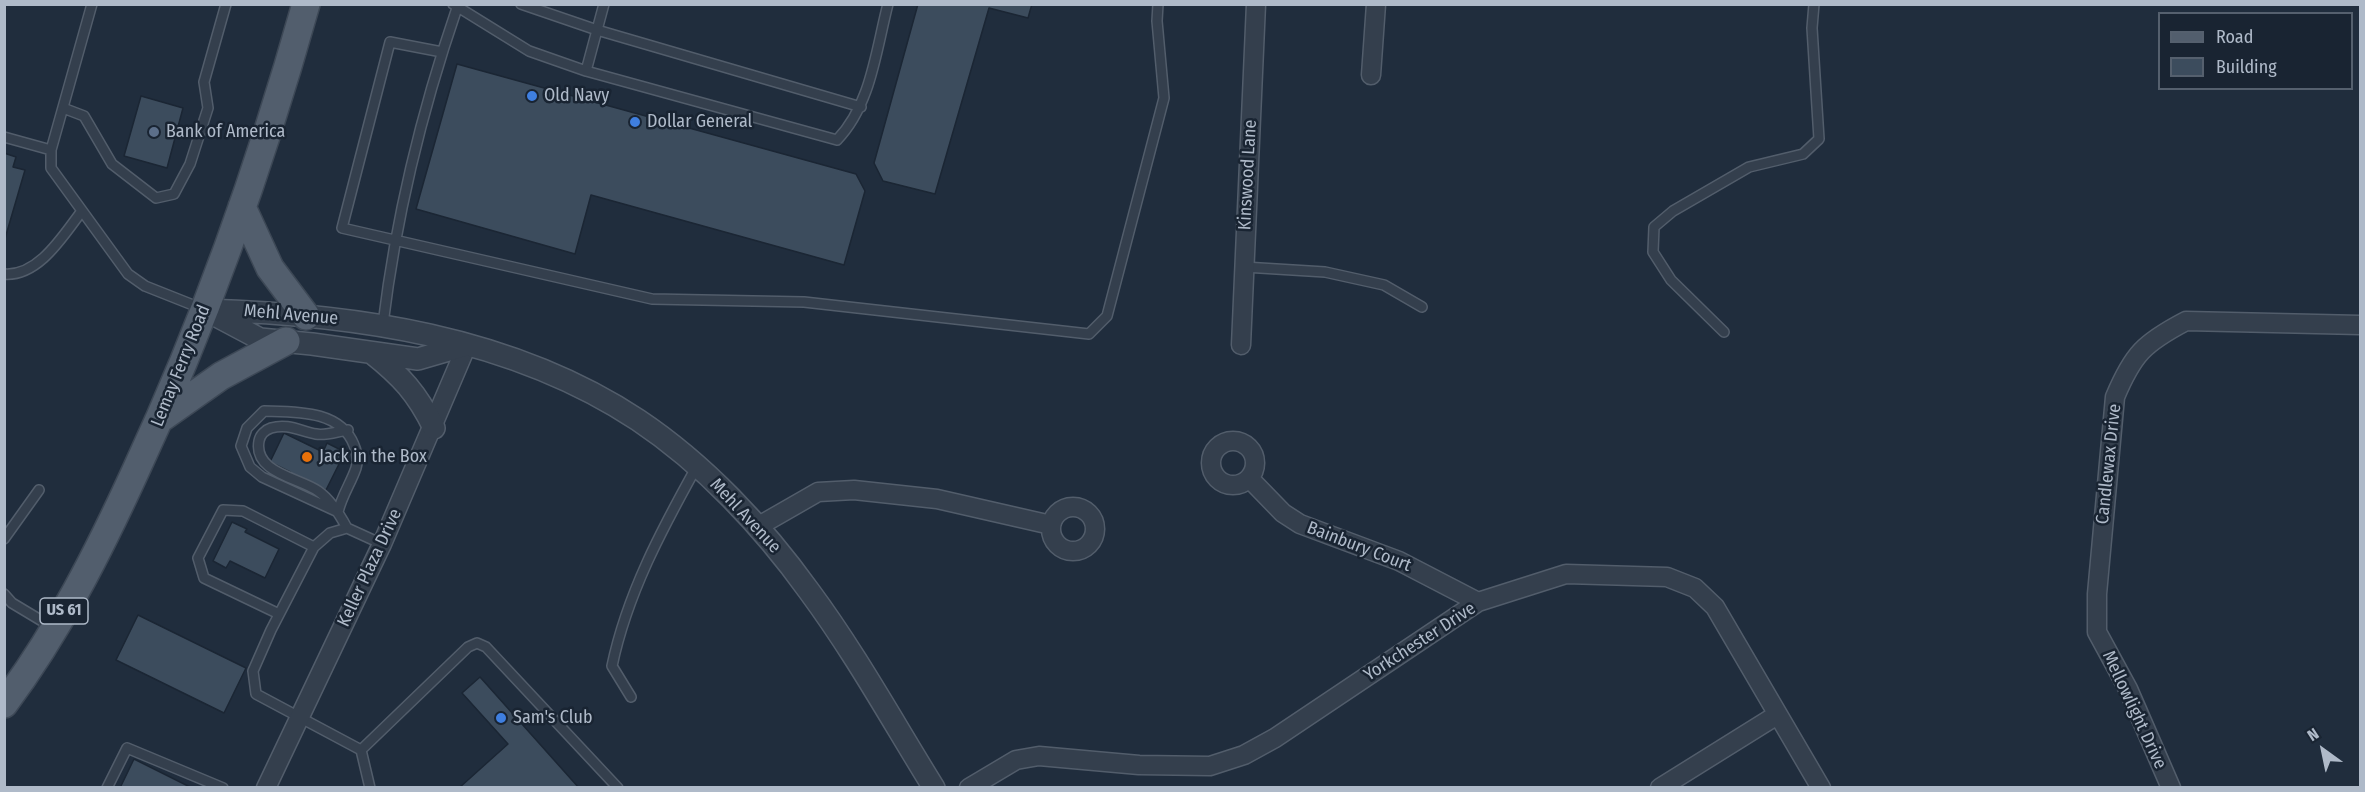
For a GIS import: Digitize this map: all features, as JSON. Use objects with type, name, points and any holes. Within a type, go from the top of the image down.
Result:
[{"type":"main road","name":"Lemay Ferry Road","points":[[4,704],[54,628],[94,558],[160,419],[205,309],[268,137],[306,4]]},
{"type":"main road","points":[[243,207],[270,268],[306,316]]},
{"type":"main road","points":[[160,419],[221,376],[286,341]]},
{"type":"street","name":"Kinswood Lane","points":[[1241,345],[1256,4]]},
{"type":"street","points":[[1371,75],[1376,4]]},
{"type":"street","name":"Mehl Avenue","points":[[205,309],[383,324],[467,345],[577,386],[638,420],[697,466],[757,527],[810,591],[934,788]]},
{"type":"street","name":"Mehl Avenue","points":[[205,309],[260,339],[418,359],[467,345]]},
{"type":"street","name":"Candlewax Drive","points":[[2097,632],[2097,594],[2115,397],[2126,372],[2140,350],[2163,333],[2186,321],[2361,325]]},
{"type":"street","name":"Keller Plaza Drive","points":[[266,788],[382,544],[434,428],[467,345]]},
{"type":"street","points":[[371,352],[402,377],[421,401],[434,428]]},
{"type":"street","name":"Bainbury Court","points":[[1249,478],[1283,513],[1300,524],[1399,561],[1478,602]]},
{"type":"street","points":[[757,527],[818,492],[854,489],[938,499],[1051,525]]},
{"type":"street","name":"Yorkchester Drive","points":[[969,788],[1016,760],[1039,756],[1139,765],[1210,766],[1244,755],[1275,738],[1478,602],[1566,574],[1667,577],[1695,588],[1715,607],[1821,788]]},
{"type":"street","name":"Mellowlight Drive","points":[[2097,632],[2128,689],[2171,788]]},
{"type":"street","points":[[1660,788],[1777,716]]},
{"type":"lane","points":[[92,4],[51,150],[51,168],[128,274],[145,286],[205,309]]},
{"type":"lane","points":[[63,108],[84,116],[107,157],[117,169],[156,198],[174,194],[190,164],[208,108],[204,82],[226,4]]},
{"type":"lane","points":[[521,4],[597,30],[861,107]]},
{"type":"lane","points":[[586,71],[604,4]]},
{"type":"lane","points":[[383,324],[396,241],[433,75],[455,6],[529,51],[586,71],[837,140],[849,128],[861,107],[888,4]]},
{"type":"lane","points":[[442,52],[390,42],[342,228],[652,299],[804,302],[1089,334],[1107,316],[1164,98],[1157,21],[1158,4]]},
{"type":"lane","points":[[1724,332],[1671,280],[1653,252],[1654,227],[1673,211],[1749,167],[1803,154],[1819,139],[1812,28],[1814,4]]},
{"type":"lane","points":[[4,137],[51,150]]},
{"type":"lane","points":[[4,274],[18,273],[40,260],[53,249],[82,211]]},
{"type":"lane","points":[[1244,267],[1324,272],[1374,282],[1384,285],[1422,307]]},
{"type":"lane","points":[[264,411],[303,412],[337,422],[348,430],[357,452],[356,468],[343,492],[338,512],[262,477],[250,467],[241,446],[247,428],[264,411]]},
{"type":"lane","points":[[348,430],[317,434],[299,427],[280,426],[268,429],[261,434],[258,443],[264,462],[271,468],[318,491],[338,512],[347,528],[382,544]]},
{"type":"lane","points":[[631,697],[612,666],[618,640],[656,541],[697,466]]},
{"type":"lane","points":[[4,539],[39,490]]},
{"type":"lane","points":[[279,614],[204,578],[198,558],[223,510],[243,511],[314,547]]},
{"type":"lane","points":[[347,528],[330,533],[314,547],[279,614],[253,671],[256,694],[361,750],[370,788]]},
{"type":"lane","points":[[4,594],[12,603],[54,628]]},
{"type":"lane","points":[[361,750],[468,647],[477,643],[486,647],[618,788]]},
{"type":"lane","points":[[107,788],[127,748],[223,788]]},
{"type":"building","points":[[918,4],[1032,4],[1028,18],[989,8],[935,194],[883,181],[874,163]]},
{"type":"building","points":[[457,64],[856,174],[865,191],[844,265],[591,195],[575,254],[416,209]]},
{"type":"building","name":"Bank of America","points":[[141,96],[183,108],[167,168],[124,156]]},
{"type":"building","points":[[4,153],[16,157],[13,167],[25,170],[4,242]]},
{"type":"building","name":"Jack in the Box","points":[[284,433],[323,452],[327,443],[345,452],[326,490],[289,476],[290,472],[270,462]]},
{"type":"building","points":[[232,522],[247,529],[245,532],[279,549],[265,578],[230,561],[226,568],[213,561]]},
{"type":"building","points":[[138,615],[246,668],[224,713],[116,660]]},
{"type":"building","name":"Sam's Club","points":[[480,677],[579,788],[459,788],[508,744],[462,693]]},
{"type":"building","points":[[134,759],[192,788],[120,788]]},
{"type":"place","name":"Old Navy","points":[[532,96]]},
{"type":"place","name":"Dollar General","points":[[635,122]]},
{"type":"place","name":"Bank of America","points":[[154,132]]},
{"type":"place","name":"Jack in the Box","points":[[307,457]]},
{"type":"place","name":"Sam's Club","points":[[501,718]]}]
